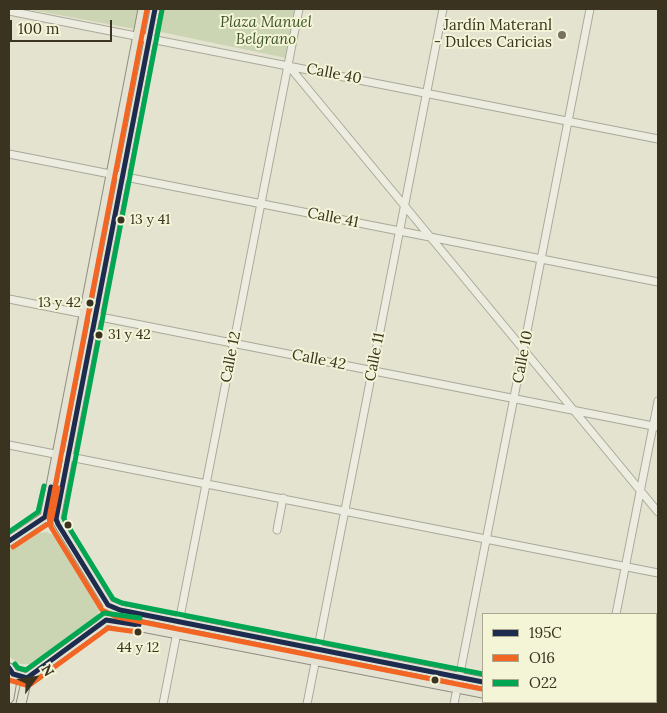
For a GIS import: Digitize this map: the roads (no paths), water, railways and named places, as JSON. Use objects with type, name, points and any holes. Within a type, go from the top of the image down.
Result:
[{"type":"main road","points":[[9,541],[45,516],[143,9]]},
{"type":"main road","points":[[154,9],[56,519],[108,605],[120,610],[482,682]]},
{"type":"main road","points":[[45,516],[56,519]]},
{"type":"main road","points":[[21,704],[26,678],[106,620],[108,605]]},
{"type":"main road","points":[[106,620],[177,632],[482,693]]},
{"type":"main road","points":[[9,698],[11,671],[26,678]]},
{"type":"street","name":"Calle 12","points":[[163,704],[299,9]]},
{"type":"street","name":"Calle 11","points":[[307,704],[443,9]]},
{"type":"street","name":"Calle 10","points":[[454,704],[590,9]]},
{"type":"street","name":"Calle 40","points":[[9,11],[658,139]]},
{"type":"street","points":[[288,65],[658,512]]},
{"type":"street","name":"Calle 41","points":[[9,154],[658,282]]},
{"type":"street","name":"Calle 42","points":[[9,299],[656,427]]},
{"type":"street","points":[[616,613],[640,490],[656,427],[658,401]]},
{"type":"street","points":[[9,445],[658,573]]},
{"type":"street","points":[[277,530],[283,498]]},
{"type":"place","name":"Jardín Materanl - Dulces Caricias","points":[[562,35]]},
{"type":"place","name":"13 y 41","points":[[121,220]]},
{"type":"place","name":"13 y 42","points":[[90,303]]},
{"type":"place","name":"31 y 42","points":[[99,335]]},
{"type":"place","name":"44 y 12","points":[[138,632]]},
{"type":"park label","name":"Plaza Manuel Belgrano","points":[[266,32]]}]
